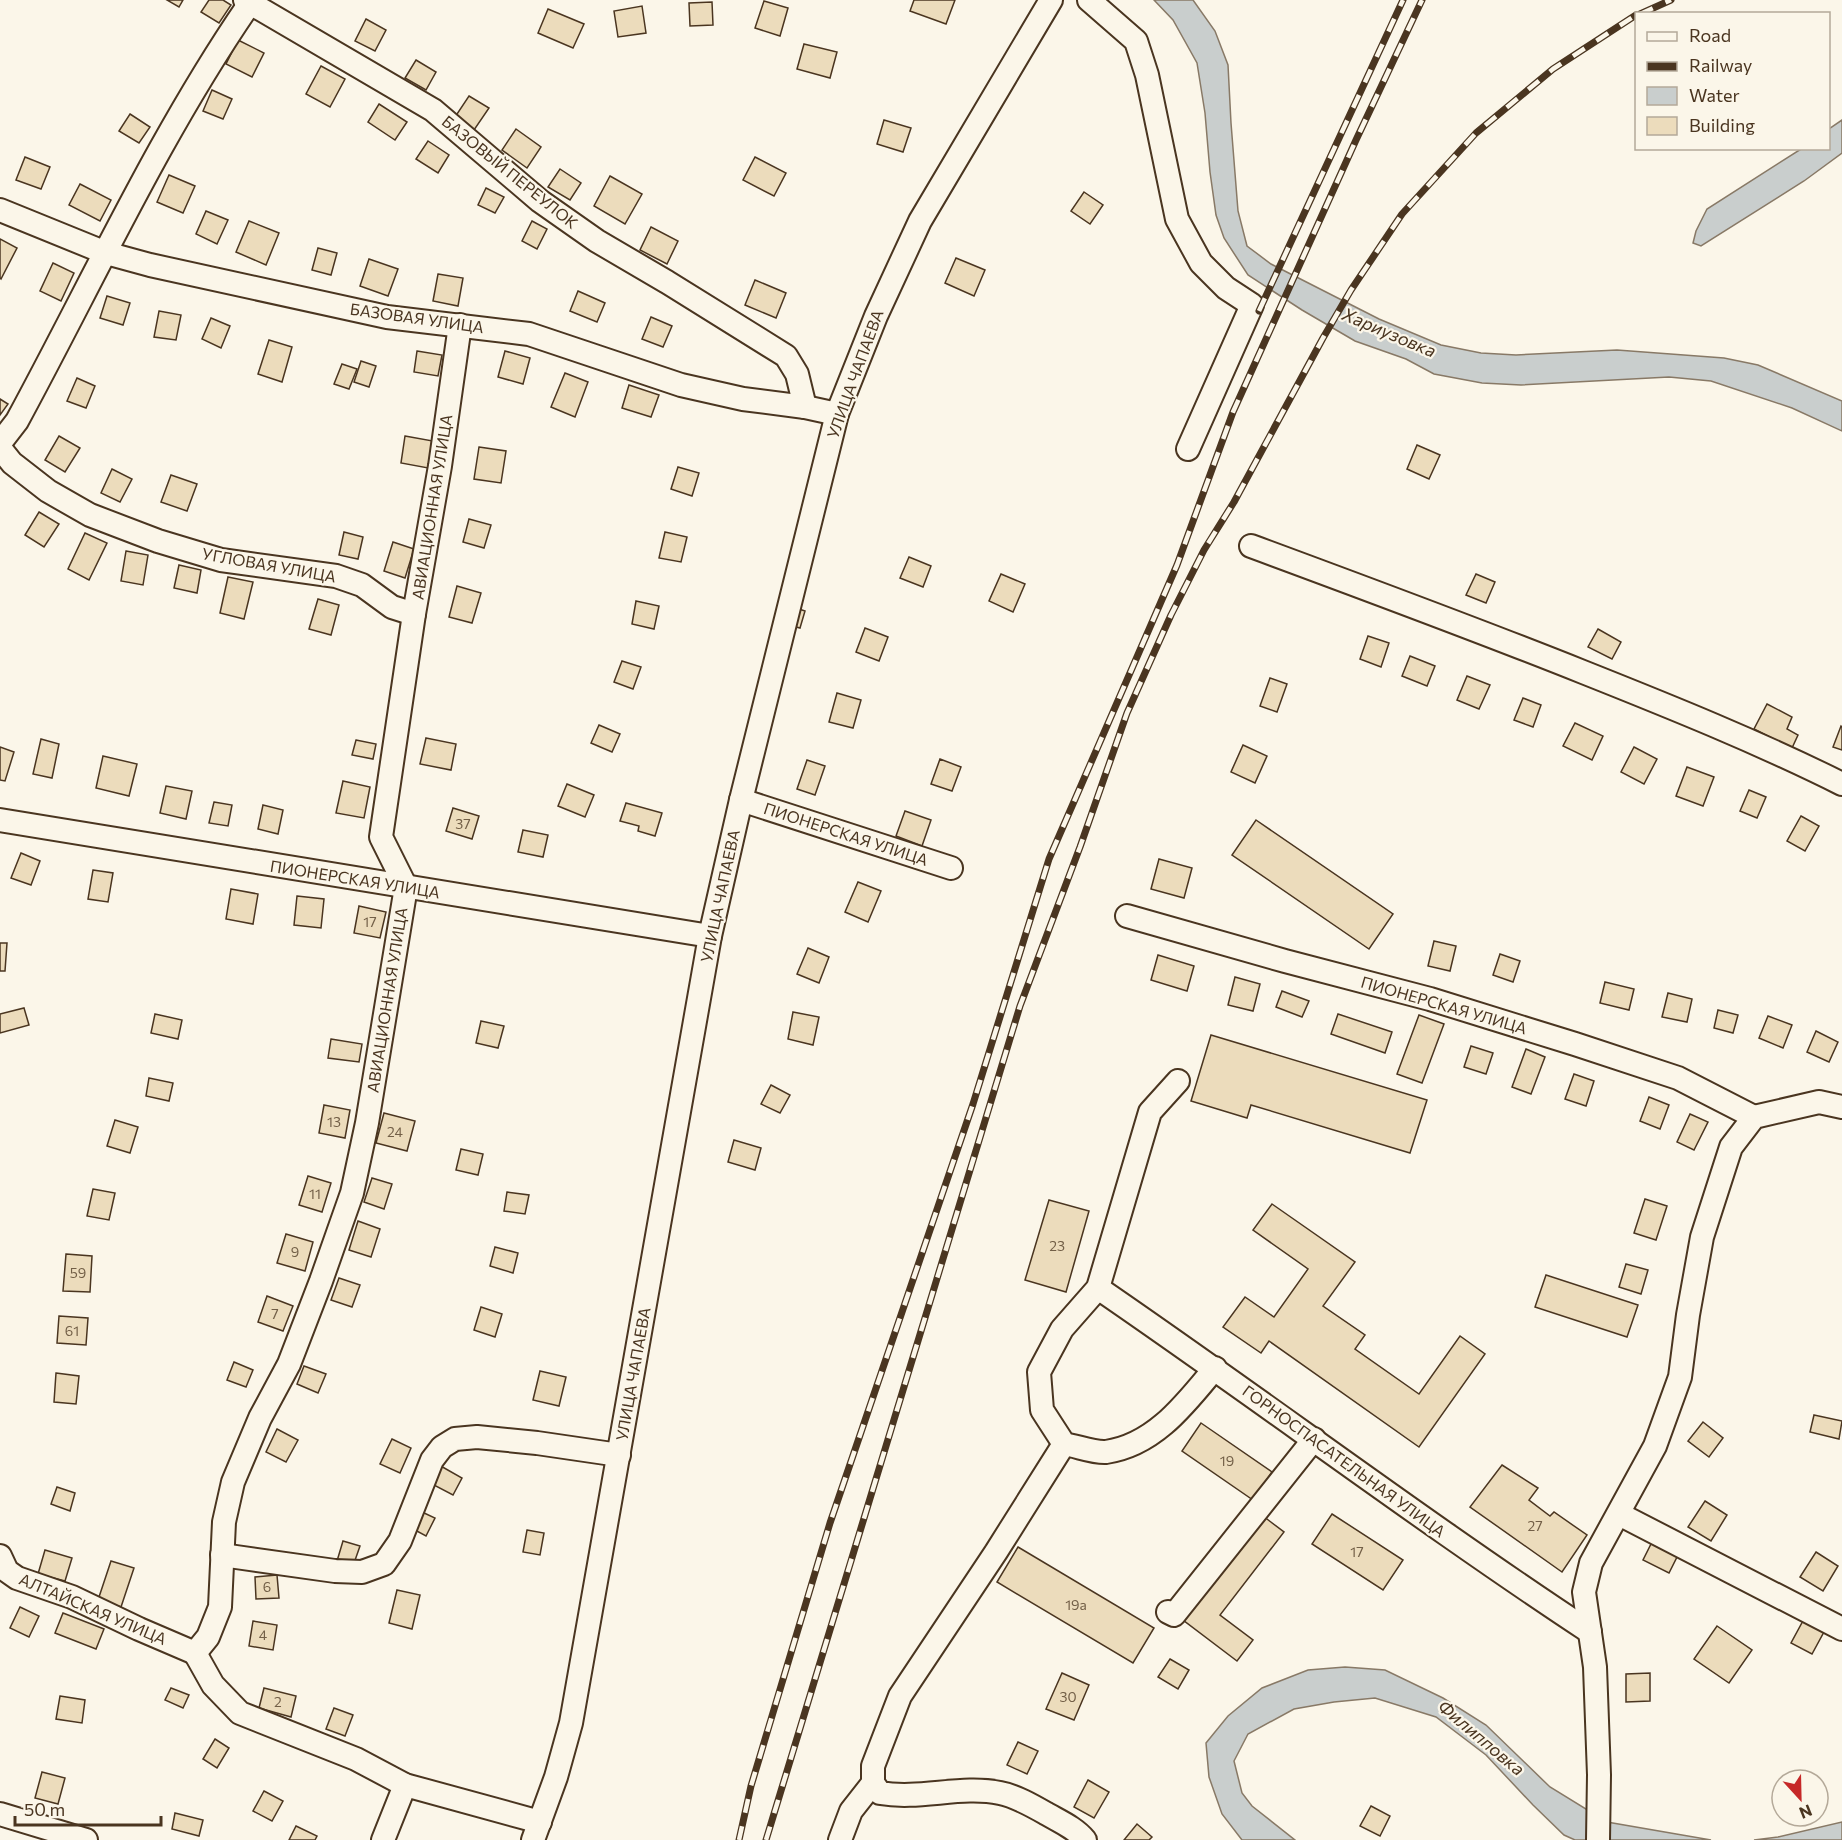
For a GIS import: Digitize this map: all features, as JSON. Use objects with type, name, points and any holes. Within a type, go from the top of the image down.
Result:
[{"type":"street","name":"УЛИЦА ЧАПАЕВА","points":[[537,1831],[556,1777],[571,1723],[710,936],[741,800],[837,414],[876,316],[920,221],[1051,0]]},
{"type":"street","points":[[1089,0],[1136,41],[1149,85],[1177,219],[1201,263],[1226,288],[1252,305],[1188,449]]},
{"type":"street","points":[[0,446],[17,421],[151,167],[247,1]]},
{"type":"street","name":"БАЗОВЫЙ ПЕРЕУЛОК","points":[[247,1],[433,110],[540,201],[587,234],[786,356],[797,374],[805,407]]},
{"type":"street","name":"БАЗОВАЯ УЛИЦА","points":[[0,210],[106,253],[161,268],[387,317],[529,334],[681,385],[743,399],[805,407],[837,414]]},
{"type":"street","name":"АВИАЦИОННАЯ УЛИЦА","points":[[195,1653],[208,1637],[220,1607],[224,1522],[233,1482],[260,1418],[289,1364],[321,1281],[352,1193],[367,1123],[406,887],[381,837],[460,325]]},
{"type":"street","name":"УГЛОВАЯ УЛИЦА","points":[[0,446],[12,463],[48,490],[90,515],[158,541],[221,560],[336,576],[362,585],[392,607],[414,614]]},
{"type":"street","points":[[1251,546],[1429,611],[1664,704],[1776,751],[1842,784]]},
{"type":"street","name":"ПИОНЕРСКАЯ УЛИЦА","points":[[741,800],[951,868]]},
{"type":"street","name":"ПИОНЕРСКАЯ УЛИЦА","points":[[0,820],[710,936]]},
{"type":"street","name":"ПИОНЕРСКАЯ УЛИЦА","points":[[1127,916],[1430,999],[1575,1044],[1678,1078],[1754,1117]]},
{"type":"street","points":[[1178,1081],[1150,1112],[1098,1288],[1062,1329],[1039,1372],[1042,1410],[1065,1444],[1104,1452],[1137,1444],[1177,1413],[1215,1368]]},
{"type":"street","points":[[1598,1840],[1599,1775],[1594,1667],[1584,1592],[1592,1563],[1655,1446],[1680,1377],[1702,1237],[1731,1147],[1754,1117],[1819,1102],[1842,1107]]},
{"type":"street","name":"ГОРНОСПАСАТЕЛЬНАЯ УЛИЦА","points":[[1098,1288],[1215,1368],[1457,1543],[1590,1632]]},
{"type":"street","points":[[222,1555],[335,1571],[362,1572],[384,1564],[400,1541],[432,1460],[442,1447],[455,1439],[477,1437],[619,1455]]},
{"type":"street","points":[[1168,1612],[1174,1615],[1314,1439]]},
{"type":"street","points":[[1065,1444],[900,1696],[873,1766],[873,1784],[880,1793],[899,1796],[970,1791],[1001,1793],[1046,1813],[1077,1831],[1085,1840]]},
{"type":"street","points":[[1619,1514],[1842,1629]]},
{"type":"street","name":"АЛТАЙСКАЯ УЛИЦА","points":[[2,1571],[72,1597],[195,1653]]},
{"type":"street","points":[[195,1653],[213,1685],[240,1713],[356,1759],[405,1785],[537,1831]]},
{"type":"street","points":[[840,1840],[851,1811],[873,1784]]},
{"type":"street","points":[[383,1840],[405,1785]]},
{"type":"street","points":[[0,1814],[86,1840]]},
{"type":"water","name":"Хариузовка","points":[[1154,0],[1193,0],[1215,31],[1228,65],[1238,211],[1247,246],[1271,264],[1379,319],[1441,345],[1481,353],[1516,355],[1617,350],[1724,358],[1758,365],[1842,401],[1842,431],[1792,408],[1711,381],[1669,377],[1521,385],[1482,383],[1434,374],[1406,359],[1355,341],[1302,310],[1248,275],[1224,238],[1216,215],[1197,63],[1173,20]]},
{"type":"water","points":[[1842,120],[1842,153],[1804,181],[1701,246],[1693,243],[1707,209],[1799,150],[1830,150],[1830,128]]},
{"type":"water","name":"Филипповка","points":[[1345,1667],[1385,1670],[1443,1698],[1486,1725],[1550,1787],[1607,1822],[1711,1840],[1575,1840],[1564,1835],[1486,1755],[1436,1717],[1375,1698],[1294,1709],[1248,1734],[1234,1761],[1242,1793],[1252,1806],[1295,1840],[1242,1840],[1222,1814],[1209,1777],[1206,1743],[1228,1716],[1262,1688],[1308,1670]]},
{"type":"water","points":[[1842,1822],[1842,1840],[1754,1840],[1816,1828],[1830,1828],[1830,1825]]},
{"type":"building","points":[[167,0],[183,0],[179,7]]},
{"type":"building","points":[[209,0],[223,0],[231,5],[219,23],[201,12]]},
{"type":"building","points":[[914,0],[955,0],[946,24],[910,11]]},
{"type":"building","points":[[764,1],[788,8],[780,36],[755,28]]},
{"type":"building","points":[[712,2],[713,25],[690,26],[689,3]]},
{"type":"building","points":[[642,6],[646,33],[618,37],[614,11]]},
{"type":"building","points":[[548,9],[584,24],[573,48],[538,33]]},
{"type":"building","points":[[366,19],[386,30],[375,51],[355,41]]},
{"type":"building","points":[[238,40],[264,53],[252,77],[226,64]]},
{"type":"building","points":[[804,44],[837,52],[830,78],[797,69]]},
{"type":"building","points":[[416,60],[436,72],[426,90],[405,78]]},
{"type":"building","points":[[321,66],[345,79],[330,107],[306,94]]},
{"type":"building","points":[[212,90],[232,99],[223,119],[203,111]]},
{"type":"building","points":[[469,96],[489,108],[474,130],[455,117]]},
{"type":"building","points":[[379,104],[407,122],[395,140],[368,122]]},
{"type":"building","points":[[130,114],[150,127],[139,143],[119,131]]},
{"type":"building","points":[[884,120],[911,128],[903,152],[877,144]]},
{"type":"building","points":[[516,129],[541,147],[527,168],[502,150]]},
{"type":"building","points":[[428,141],[449,155],[438,173],[416,159]]},
{"type":"building","points":[[25,157],[50,167],[41,189],[16,180]]},
{"type":"building","points":[[755,157],[786,173],[774,196],[743,180]]},
{"type":"building","points":[[560,169],[581,183],[570,200],[548,187]]},
{"type":"building","points":[[169,175],[195,186],[183,213],[157,202]]},
{"type":"building","points":[[610,176],[642,194],[625,224],[594,206]]},
{"type":"building","points":[[80,184],[111,200],[100,221],[69,205]]},
{"type":"building","points":[[486,188],[504,197],[495,213],[478,205]]},
{"type":"building","points":[[1084,192],[1103,205],[1090,224],[1071,211]]},
{"type":"building","points":[[206,211],[228,220],[217,244],[196,234]]},
{"type":"building","points":[[249,221],[279,233],[266,265],[236,252]]},
{"type":"building","points":[[532,221],[547,229],[537,249],[522,241]]},
{"type":"building","points":[[651,227],[678,241],[667,264],[640,250]]},
{"type":"building","points":[[0,239],[17,248],[1,279],[0,278]]},
{"type":"building","points":[[318,248],[337,253],[331,275],[312,270]]},
{"type":"building","points":[[956,258],[985,270],[974,296],[945,283]]},
{"type":"building","points":[[369,259],[398,269],[388,296],[360,286]]},
{"type":"building","points":[[53,263],[74,273],[61,301],[40,291]]},
{"type":"building","points":[[438,274],[463,278],[458,306],[433,301]]},
{"type":"building","points":[[755,280],[786,293],[776,318],[745,305]]},
{"type":"building","points":[[578,291],[605,303],[597,322],[570,311]]},
{"type":"building","points":[[107,296],[130,303],[123,325],[100,318]]},
{"type":"building","points":[[159,311],[181,315],[176,340],[154,337]]},
{"type":"building","points":[[651,317],[672,326],[663,347],[642,339]]},
{"type":"building","points":[[211,318],[230,326],[221,348],[202,339]]},
{"type":"building","points":[[269,340],[292,347],[282,382],[258,374]]},
{"type":"building","points":[[417,351],[442,355],[438,376],[414,372]]},
{"type":"building","points":[[505,351],[530,358],[523,384],[498,377]]},
{"type":"building","points":[[361,361],[376,366],[369,387],[354,382]]},
{"type":"building","points":[[342,364],[357,369],[349,389],[334,384]]},
{"type":"building","points":[[565,373],[588,382],[575,417],[551,407]]},
{"type":"building","points":[[77,378],[95,386],[86,408],[67,401]]},
{"type":"building","points":[[629,385],[659,395],[651,417],[622,408]]},
{"type":"building","points":[[0,399],[8,404],[0,415]]},
{"type":"building","points":[[59,436],[80,448],[65,472],[45,460]]},
{"type":"building","points":[[405,436],[433,441],[428,468],[401,463]]},
{"type":"building","points":[[1417,445],[1440,455],[1429,479],[1407,469]]},
{"type":"building","points":[[479,447],[506,451],[501,483],[474,479]]},
{"type":"building","points":[[678,467],[699,473],[692,496],[671,489]]},
{"type":"building","points":[[112,469],[132,479],[120,502],[101,493]]},
{"type":"building","points":[[171,475],[197,484],[187,511],[161,502]]},
{"type":"building","points":[[39,512],[59,524],[44,547],[25,535]]},
{"type":"building","points":[[469,519],[491,525],[484,548],[463,542]]},
{"type":"building","points":[[344,532],[363,537],[358,559],[339,555]]},
{"type":"building","points":[[665,532],[687,537],[681,562],[659,558]]},
{"type":"building","points":[[85,533],[107,543],[89,580],[68,569]]},
{"type":"building","points":[[393,542],[414,549],[405,578],[384,571]]},
{"type":"building","points":[[126,551],[148,555],[143,585],[121,581]]},
{"type":"building","points":[[909,557],[931,566],[923,587],[900,578]]},
{"type":"building","points":[[179,565],[201,570],[197,593],[174,588]]},
{"type":"building","points":[[1001,574],[1025,584],[1013,612],[989,601]]},
{"type":"building","points":[[1476,574],[1495,582],[1486,603],[1466,595]]},
{"type":"building","points":[[228,577],[253,582],[244,619],[220,613]]},
{"type":"building","points":[[457,586],[481,593],[472,623],[449,617]]},
{"type":"building","points":[[795,593],[804,595],[799,609],[805,611],[800,628],[785,624]]},
{"type":"building","points":[[318,599],[339,605],[331,635],[309,629]]},
{"type":"building","points":[[636,601],[659,606],[654,629],[632,624]]},
{"type":"building","points":[[865,628],[888,637],[879,661],[856,652]]},
{"type":"building","points":[[1598,629],[1621,642],[1612,659],[1588,647]]},
{"type":"building","points":[[1368,636],[1389,643],[1381,667],[1360,659]]},
{"type":"building","points":[[1410,656],[1435,666],[1427,686],[1402,676]]},
{"type":"building","points":[[622,661],[641,667],[633,689],[614,682]]},
{"type":"building","points":[[1467,676],[1490,685],[1479,709],[1457,700]]},
{"type":"building","points":[[1270,678],[1287,684],[1277,712],[1260,706]]},
{"type":"building","points":[[837,693],[861,700],[853,728],[829,722]]},
{"type":"building","points":[[1523,698],[1541,705],[1533,727],[1514,720]]},
{"type":"building","points":[[1767,704],[1792,717],[1787,729],[1798,735],[1792,748],[1754,729]]},
{"type":"building","points":[[1575,723],[1603,736],[1592,760],[1563,746]]},
{"type":"building","points":[[599,725],[620,734],[612,752],[591,743]]},
{"type":"building","points":[[1842,727],[1842,750],[1833,747]]},
{"type":"building","points":[[426,738],[456,744],[451,770],[420,764]]},
{"type":"building","points":[[41,739],[59,744],[52,778],[33,774]]},
{"type":"building","points":[[356,740],[376,744],[373,759],[352,755]]},
{"type":"building","points":[[1243,745],[1267,756],[1255,783],[1231,772]]},
{"type":"building","points":[[0,747],[14,752],[5,781],[0,780]]},
{"type":"building","points":[[1634,747],[1657,759],[1644,784],[1621,772]]},
{"type":"building","points":[[103,756],[137,764],[129,796],[96,788]]},
{"type":"building","points":[[940,759],[961,767],[952,791],[931,784]]},
{"type":"building","points":[[807,760],[825,766],[815,795],[797,789]]},
{"type":"building","points":[[1687,767],[1714,777],[1703,806],[1676,796]]},
{"type":"building","points":[[343,781],[370,787],[364,818],[336,813]]},
{"type":"building","points":[[567,784],[594,795],[585,817],[558,806]]},
{"type":"building","points":[[166,786],[192,791],[186,819],[160,813]]},
{"type":"building","points":[[1749,790],[1766,797],[1757,818],[1740,811]]},
{"type":"building","points":[[214,802],[232,805],[228,826],[209,823]]},
{"type":"building","points":[[626,803],[662,813],[655,836],[638,831],[639,826],[620,821]]},
{"type":"building","points":[[263,805],[283,810],[278,834],[258,829]]},
{"type":"building","points":[[453,808],[479,816],[472,839],[446,831]]},
{"type":"building","points":[[905,811],[931,820],[922,846],[896,836]]},
{"type":"building","points":[[1801,816],[1819,826],[1805,851],[1787,841]]},
{"type":"building","points":[[1256,820],[1393,914],[1369,949],[1232,855]]},
{"type":"building","points":[[523,830],[548,835],[543,857],[518,852]]},
{"type":"building","points":[[21,853],[40,861],[31,885],[11,878]]},
{"type":"building","points":[[1159,859],[1192,868],[1184,898],[1151,889]]},
{"type":"building","points":[[93,870],[113,873],[108,902],[88,899]]},
{"type":"building","points":[[858,882],[881,891],[868,922],[845,912]]},
{"type":"building","points":[[231,889],[258,894],[253,924],[226,919]]},
{"type":"building","points":[[297,896],[324,899],[321,928],[294,925]]},
{"type":"building","points":[[359,906],[386,912],[380,938],[354,933]]},
{"type":"building","points":[[1434,941],[1456,946],[1450,971],[1428,966]]},
{"type":"building","points":[[0,943],[7,943],[5,971],[0,971]]},
{"type":"building","points":[[808,948],[829,957],[819,983],[797,974]]},
{"type":"building","points":[[1500,954],[1520,961],[1513,982],[1493,975]]},
{"type":"building","points":[[1158,955],[1194,966],[1187,991],[1151,980]]},
{"type":"building","points":[[1235,977],[1260,984],[1253,1011],[1228,1005]]},
{"type":"building","points":[[1605,982],[1634,989],[1629,1010],[1600,1003]]},
{"type":"building","points":[[1282,991],[1309,1001],[1302,1017],[1276,1007]]},
{"type":"building","points":[[1668,993],[1692,999],[1687,1022],[1662,1017]]},
{"type":"building","points":[[24,1008],[29,1025],[0,1033],[0,1014]]},
{"type":"building","points":[[1718,1010],[1738,1015],[1733,1033],[1714,1028]]},
{"type":"building","points":[[793,1012],[819,1017],[813,1045],[788,1039]]},
{"type":"building","points":[[155,1014],[182,1020],[178,1039],[151,1033]]},
{"type":"building","points":[[1338,1014],[1392,1032],[1385,1053],[1331,1034]]},
{"type":"building","points":[[1419,1015],[1444,1024],[1422,1083],[1397,1074]]},
{"type":"building","points":[[1768,1016],[1792,1025],[1783,1048],[1759,1038]]},
{"type":"building","points":[[481,1021],[504,1026],[498,1048],[476,1043]]},
{"type":"building","points":[[1816,1031],[1838,1042],[1829,1062],[1807,1052]]},
{"type":"building","points":[[1211,1035],[1427,1100],[1410,1153],[1251,1105],[1247,1118],[1191,1101]]},
{"type":"building","points":[[331,1039],[362,1044],[359,1062],[328,1058]]},
{"type":"building","points":[[1471,1046],[1493,1053],[1486,1074],[1464,1067]]},
{"type":"building","points":[[1526,1049],[1545,1057],[1531,1094],[1512,1087]]},
{"type":"building","points":[[1574,1074],[1594,1081],[1586,1106],[1565,1099]]},
{"type":"building","points":[[149,1078],[173,1083],[169,1101],[146,1096]]},
{"type":"building","points":[[771,1085],[790,1095],[780,1113],[761,1104]]},
{"type":"building","points":[[1649,1097],[1669,1105],[1660,1129],[1640,1121]]},
{"type":"building","points":[[324,1105],[350,1110],[345,1138],[319,1133]]},
{"type":"building","points":[[384,1113],[415,1121],[407,1151],[376,1143]]},
{"type":"building","points":[[1690,1114],[1708,1122],[1694,1150],[1677,1142]]},
{"type":"building","points":[[115,1120],[138,1127],[130,1153],[107,1146]]},
{"type":"building","points":[[734,1140],[761,1148],[755,1170],[728,1162]]},
{"type":"building","points":[[461,1149],[483,1154],[478,1175],[456,1170]]},
{"type":"building","points":[[308,1176],[331,1183],[322,1212],[299,1205]]},
{"type":"building","points":[[372,1178],[392,1184],[384,1209],[364,1202]]},
{"type":"building","points":[[93,1189],[115,1193],[109,1220],[87,1216]]},
{"type":"building","points":[[507,1192],[529,1195],[525,1214],[504,1211]]},
{"type":"building","points":[[1645,1199],[1667,1206],[1656,1240],[1634,1233]]},
{"type":"building","points":[[1049,1200],[1089,1211],[1066,1292],[1025,1280]]},
{"type":"building","points":[[1272,1204],[1355,1262],[1323,1306],[1365,1335],[1355,1349],[1419,1394],[1460,1336],[1485,1354],[1419,1447],[1269,1341],[1261,1353],[1223,1327],[1245,1297],[1274,1317],[1308,1269],[1253,1230]]},
{"type":"building","points":[[358,1221],[380,1229],[371,1257],[349,1250]]},
{"type":"building","points":[[286,1234],[313,1242],[305,1271],[277,1263]]},
{"type":"building","points":[[495,1247],[518,1253],[513,1273],[490,1266]]},
{"type":"building","points":[[66,1254],[92,1256],[90,1292],[63,1291]]},
{"type":"building","points":[[1626,1264],[1648,1270],[1641,1294],[1619,1287]]},
{"type":"building","points":[[1546,1275],[1638,1305],[1627,1337],[1535,1307]]},
{"type":"building","points":[[339,1278],[360,1285],[352,1307],[331,1300]]},
{"type":"building","points":[[267,1296],[293,1306],[283,1331],[258,1322]]},
{"type":"building","points":[[481,1307],[502,1314],[495,1337],[474,1330]]},
{"type":"building","points":[[59,1316],[88,1318],[86,1345],[57,1343]]},
{"type":"building","points":[[234,1362],[253,1370],[246,1387],[227,1380]]},
{"type":"building","points":[[304,1366],[326,1374],[318,1393],[297,1384]]},
{"type":"building","points":[[540,1371],[566,1377],[559,1406],[533,1400]]},
{"type":"building","points":[[56,1373],[79,1376],[76,1404],[54,1402]]},
{"type":"building","points":[[1814,1415],[1842,1421],[1839,1439],[1810,1432]]},
{"type":"building","points":[[1703,1422],[1723,1438],[1709,1457],[1688,1441]]},
{"type":"building","points":[[1201,1423],[1272,1472],[1253,1500],[1182,1451]]},
{"type":"building","points":[[277,1429],[298,1440],[286,1462],[266,1452]]},
{"type":"building","points":[[392,1439],[411,1448],[400,1473],[380,1464]]},
{"type":"building","points":[[439,1465],[462,1478],[453,1495],[430,1483]]},
{"type":"building","points":[[1502,1465],[1538,1488],[1529,1500],[1550,1516],[1554,1512],[1587,1535],[1562,1572],[1470,1507]]},
{"type":"building","points":[[57,1487],[75,1493],[70,1511],[51,1504]]},
{"type":"building","points":[[1705,1501],[1727,1515],[1711,1541],[1688,1527]]},
{"type":"building","points":[[422,1512],[435,1518],[426,1536],[413,1529]]},
{"type":"building","points":[[1332,1514],[1403,1560],[1383,1590],[1312,1544]]},
{"type":"building","points":[[1263,1516],[1284,1532],[1220,1615],[1253,1640],[1237,1661],[1183,1620]]},
{"type":"building","points":[[527,1530],[544,1533],[540,1555],[523,1552]]},
{"type":"building","points":[[343,1541],[360,1546],[353,1566],[337,1561]]},
{"type":"building","points":[[1652,1542],[1678,1555],[1669,1573],[1643,1560]]},
{"type":"building","points":[[1018,1547],[1154,1628],[1133,1663],[997,1582]]},
{"type":"building","points":[[45,1550],[72,1558],[65,1581],[38,1574]]},
{"type":"building","points":[[1816,1552],[1838,1566],[1823,1591],[1800,1577]]},
{"type":"building","points":[[111,1561],[134,1568],[121,1607],[98,1600]]},
{"type":"building","points":[[277,1575],[279,1598],[256,1599],[255,1577]]},
{"type":"building","points":[[397,1590],[420,1595],[412,1629],[389,1623]]},
{"type":"building","points":[[20,1607],[39,1616],[29,1637],[10,1628]]},
{"type":"building","points":[[63,1613],[104,1629],[96,1649],[55,1633]]},
{"type":"building","points":[[1804,1619],[1825,1630],[1812,1654],[1791,1643]]},
{"type":"building","points":[[253,1621],[277,1625],[273,1650],[249,1646]]},
{"type":"building","points":[[1717,1626],[1752,1650],[1729,1683],[1694,1659]]},
{"type":"building","points":[[1170,1659],[1189,1670],[1178,1689],[1158,1677]]},
{"type":"building","points":[[1062,1673],[1089,1685],[1074,1720],[1046,1709]]},
{"type":"building","points":[[1650,1673],[1650,1701],[1626,1702],[1626,1674]]},
{"type":"building","points":[[171,1688],[189,1695],[183,1708],[165,1700]]},
{"type":"building","points":[[264,1688],[296,1696],[291,1717],[259,1708]]},
{"type":"building","points":[[60,1696],[85,1700],[82,1723],[56,1719]]},
{"type":"building","points":[[334,1708],[353,1715],[345,1736],[326,1729]]},
{"type":"building","points":[[215,1739],[229,1748],[217,1768],[203,1759]]},
{"type":"building","points":[[1018,1742],[1038,1751],[1027,1774],[1007,1765]]},
{"type":"building","points":[[42,1772],[65,1778],[58,1804],[35,1798]]},
{"type":"building","points":[[1088,1780],[1109,1792],[1094,1818],[1074,1807]]},
{"type":"building","points":[[264,1791],[283,1801],[272,1821],[253,1811]]},
{"type":"building","points":[[1371,1806],[1390,1816],[1380,1836],[1360,1826]]},
{"type":"building","points":[[175,1813],[203,1820],[199,1836],[172,1829]]},
{"type":"building","points":[[1137,1824],[1152,1837],[1149,1840],[1124,1840]]},
{"type":"building","points":[[296,1826],[317,1836],[315,1840],[289,1840]]},
{"type":"railway","points":[[1259,311],[1403,0]]},
{"type":"railway","points":[[739,1840],[751,1786],[830,1523],[973,1104],[1049,859],[1177,565],[1233,412],[1422,0]]},
{"type":"railway","points":[[1644,12],[1671,0]]},
{"type":"railway","points":[[766,1840],[1020,1006],[1080,847],[1127,713],[1171,615],[1204,550],[1234,502],[1323,338],[1351,290],[1402,214],[1476,133],[1553,69],[1635,16]]}]
